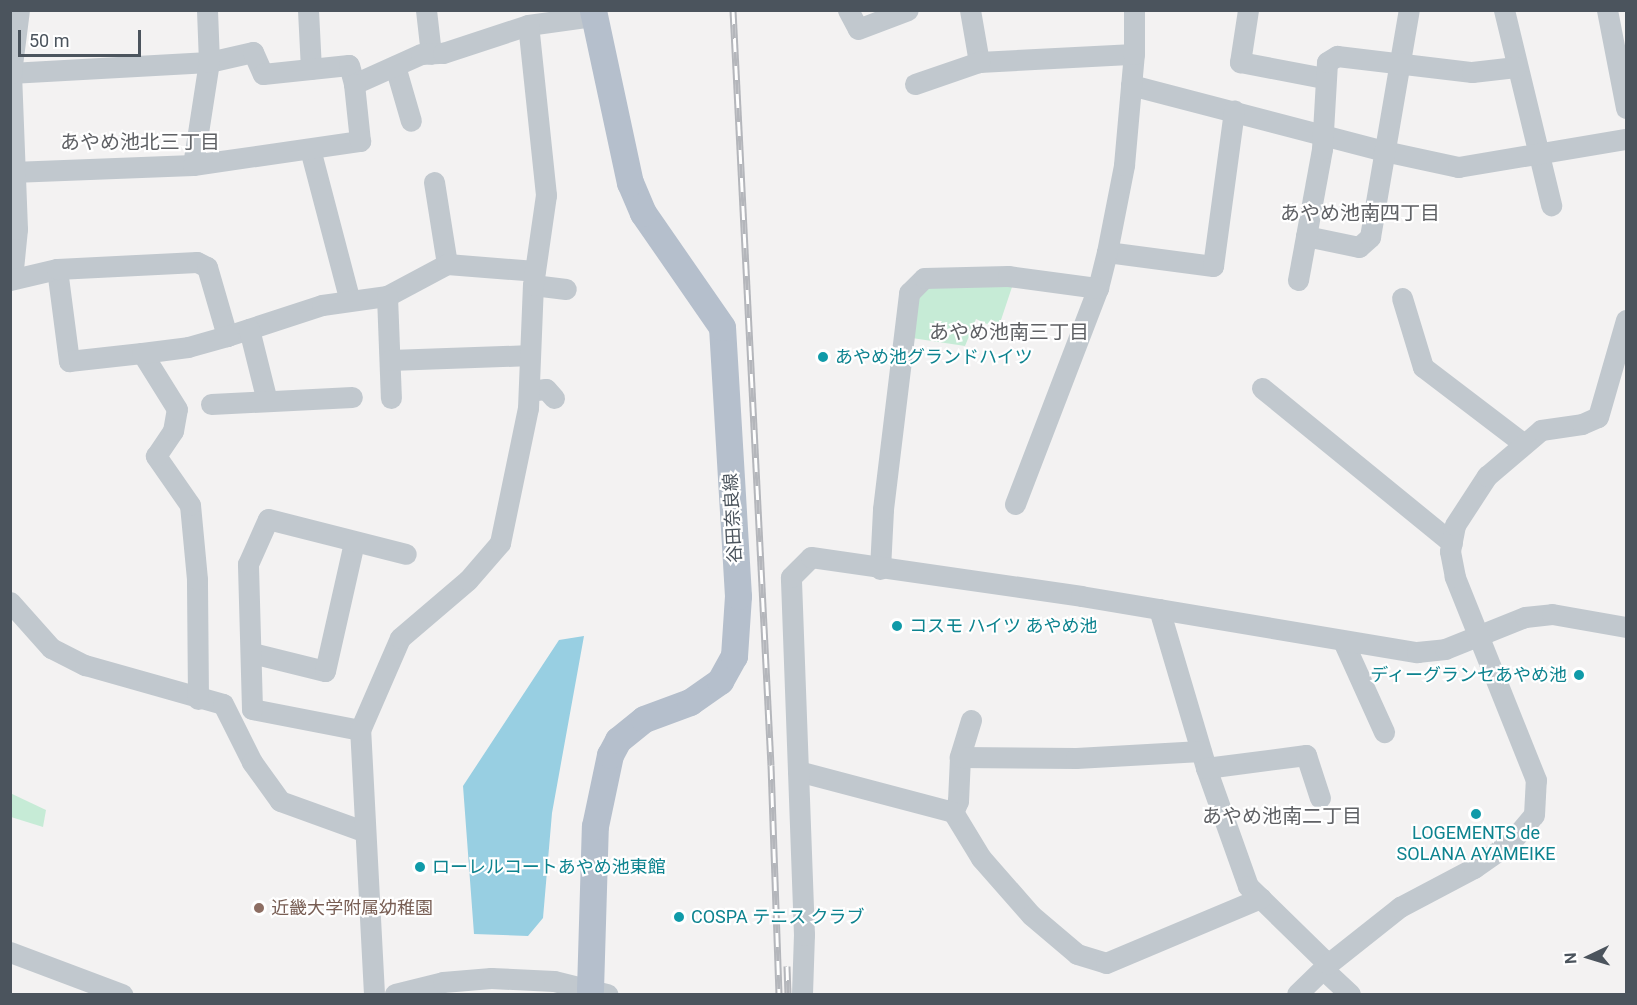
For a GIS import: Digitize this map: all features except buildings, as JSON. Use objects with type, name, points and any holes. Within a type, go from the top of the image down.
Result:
[{"type":"main road","name":"谷田奈良線","points":[[594,13],[608,71],[622,153],[639,203],[675,263],[711,305],[722,327],[738,596],[734,656],[720,681],[690,702],[644,719],[618,740],[610,755],[596,826],[596,993]]},
{"type":"street","points":[[19,10],[11,73],[12,172],[17,229],[11,279],[57,269],[197,262],[207,267],[227,336]]},
{"type":"street","points":[[193,165],[209,62],[207,10]]},
{"type":"street","points":[[308,10],[311,69]]},
{"type":"street","points":[[426,10],[431,54]]},
{"type":"street","points":[[848,10],[858,29],[908,10]]},
{"type":"street","points":[[970,10],[979,62]]},
{"type":"street","points":[[1015,504],[1098,288],[1107,252],[1124,165],[1134,54],[1134,10]]},
{"type":"street","points":[[1248,10],[1240,62],[1324,78]]},
{"type":"street","points":[[1306,236],[1359,247],[1370,237],[1409,10]]},
{"type":"street","points":[[1504,10],[1516,67],[1542,155],[1551,205]]},
{"type":"street","points":[[354,84],[395,66],[528,25],[594,13]]},
{"type":"street","points":[[1615,21],[1626,108]]},
{"type":"street","points":[[374,994],[363,831],[360,730],[400,638],[468,580],[500,543],[529,390],[534,278],[546,195],[528,25]]},
{"type":"street","points":[[11,73],[209,62],[253,52],[263,74],[349,65],[354,84],[360,141],[193,165],[12,172]]},
{"type":"street","points":[[915,84],[979,62],[1134,54]]},
{"type":"street","points":[[1298,280],[1322,149],[1320,133],[1327,62],[1337,56],[1472,72],[1516,67]]},
{"type":"street","points":[[395,66],[411,121]]},
{"type":"street","points":[[1131,85],[1234,110],[1384,151],[1458,167],[1542,155],[1626,139]]},
{"type":"street","points":[[1107,252],[1213,266],[1234,110]]},
{"type":"street","points":[[310,149],[349,298]]},
{"type":"street","points":[[434,182],[447,264]]},
{"type":"street","points":[[57,269],[69,361],[188,347],[349,298],[387,296],[447,264],[534,278],[566,289]]},
{"type":"street","points":[[880,569],[882,509],[909,293],[924,278],[1008,276],[1098,288]]},
{"type":"street","points":[[387,296],[391,398]]},
{"type":"street","points":[[1402,298],[1423,367],[1524,444]]},
{"type":"street","points":[[1297,994],[1325,966],[1400,907],[1474,868],[1511,842],[1534,815],[1536,780],[1455,577],[1452,543],[1455,525],[1467,502],[1487,476],[1541,430],[1582,424],[1598,417],[1626,320]]},
{"type":"street","points":[[249,329],[267,401]]},
{"type":"street","points":[[142,353],[177,410],[173,431],[156,456],[190,505],[197,579],[198,699]]},
{"type":"street","points":[[390,360],[530,355]]},
{"type":"street","points":[[1262,388],[1452,543]]},
{"type":"street","points":[[529,390],[546,389],[554,398]]},
{"type":"street","points":[[211,404],[352,397]]},
{"type":"street","points":[[360,730],[252,709],[248,564],[268,519],[406,554]]},
{"type":"street","points":[[252,653],[325,671],[354,542]]},
{"type":"street","points":[[801,994],[798,771],[791,577],[811,557],[1159,609],[1417,652],[1445,649],[1525,617],[1552,614],[1626,627]]},
{"type":"street","points":[[10,602],[51,648],[85,665],[198,699],[223,704],[252,762],[280,801],[363,831]]},
{"type":"street","points":[[1159,609],[1203,759],[1248,886],[1350,994]]},
{"type":"street","points":[[1344,640],[1384,732]]},
{"type":"street","points":[[953,812],[958,801],[960,757],[971,720]]},
{"type":"street","points":[[960,757],[1203,759],[1306,755],[1320,798]]},
{"type":"street","points":[[798,771],[953,812],[981,858],[1031,915],[1059,941],[1089,960],[1106,963],[1127,956],[1261,898]]},
{"type":"street","points":[[10,952],[122,994]]},
{"type":"street","points":[[395,994],[443,982],[491,978],[554,981],[596,993]]},
{"type":"green space","points":[[1013,284],[998,329],[976,319],[965,346],[912,338],[919,294],[927,286]]},
{"type":"green space","points":[[10,793],[46,810],[43,827],[11,817]]},
{"type":"water","points":[[584,636],[552,813],[543,918],[528,936],[474,934],[463,786],[559,640]]},
{"type":"railway","points":[[733,10],[771,765],[779,994]]},
{"type":"railway","points":[[787,966],[788,994]]},
{"type":"place","name":"あやめ池グランドハイツ","points":[[823,357]]},
{"type":"place","name":"コスモ ハイツ あやめ池","points":[[897,626]]},
{"type":"place","name":"ディーグランセあやめ池","points":[[1579,675]]},
{"type":"place","name":"LOGEMENTS de SOLANA AYAMEIKE","points":[[1476,814]]},
{"type":"place","name":"ローレルコートあやめ池東館","points":[[420,867]]},
{"type":"place","name":"近畿大学附属幼稚園","points":[[259,908]]},
{"type":"place","name":"COSPA テニス クラブ","points":[[679,917]]},
{"type":"district","name":"あやめ池北三丁目","points":[[140,142]]},
{"type":"district","name":"あやめ池南四丁目","points":[[1360,213]]},
{"type":"district","name":"あやめ池南三丁目","points":[[1009,332]]},
{"type":"district","name":"あやめ池南二丁目","points":[[1282,816]]}]
